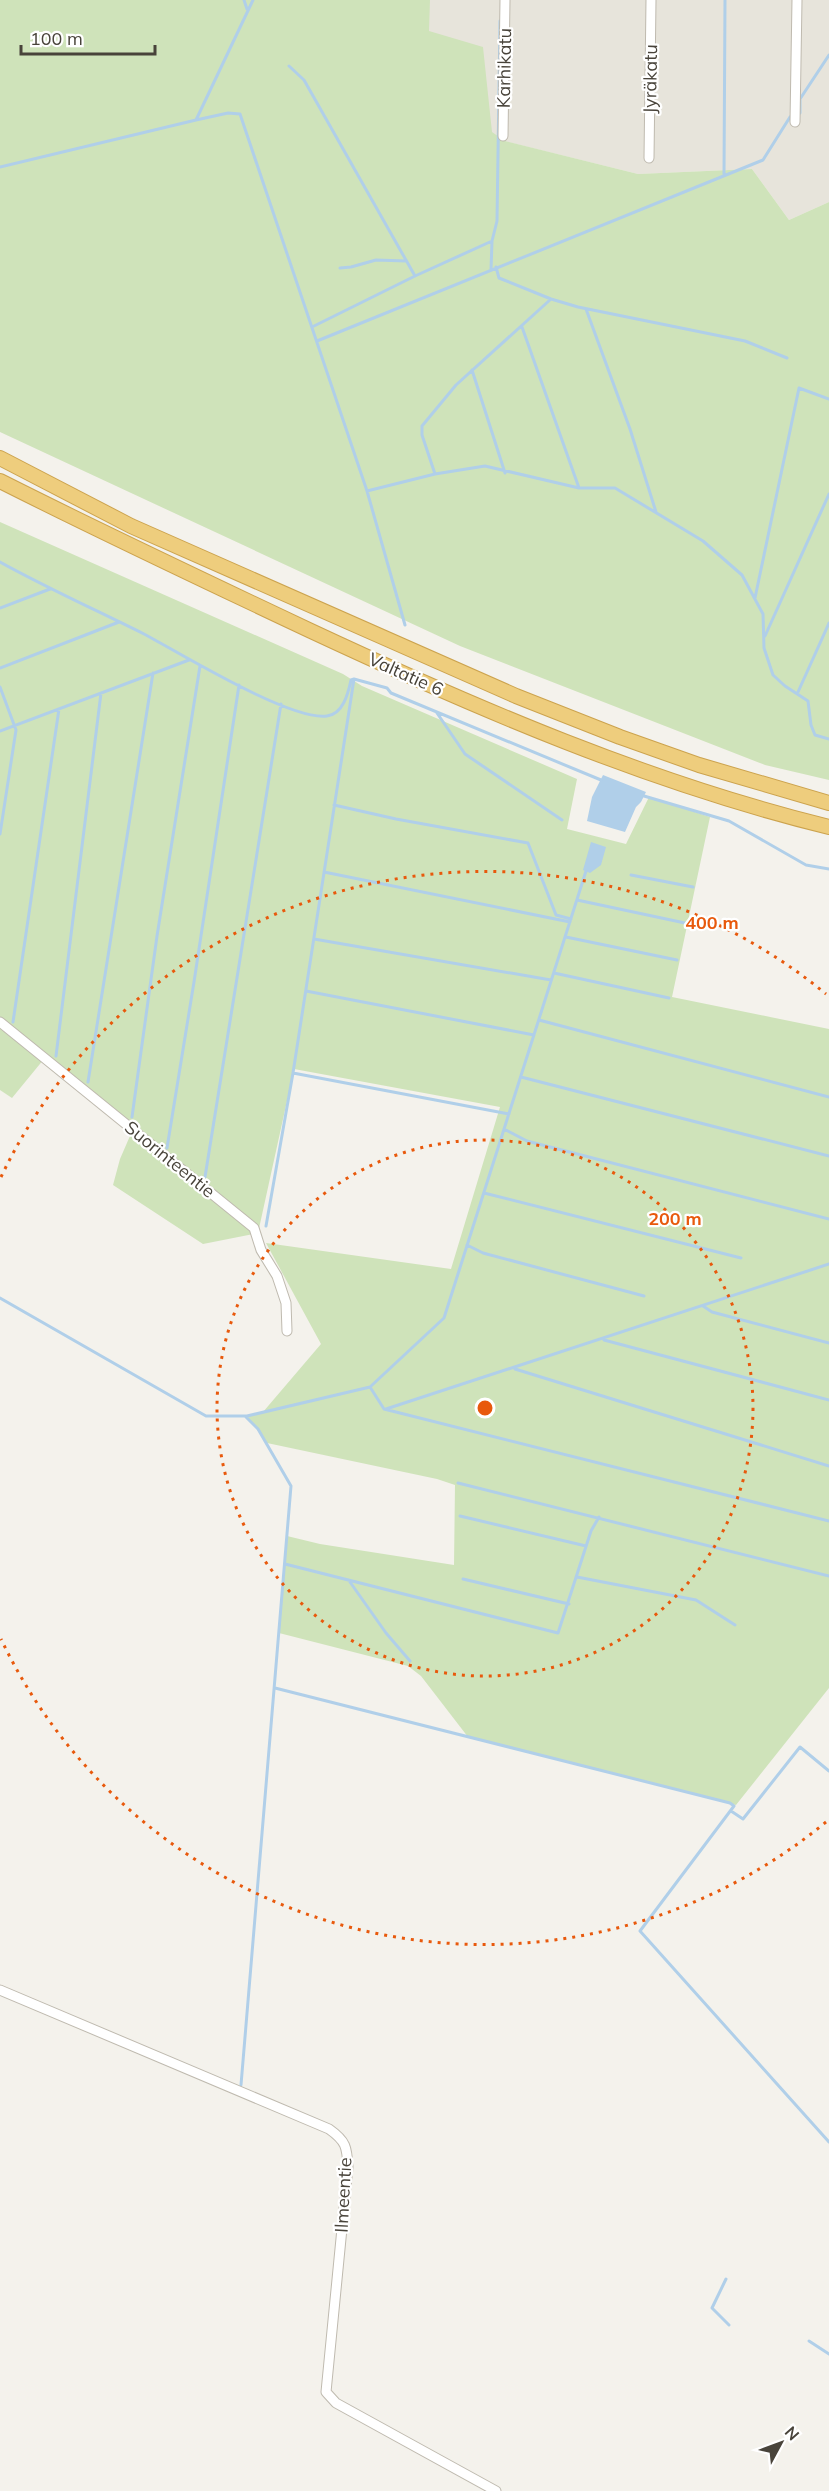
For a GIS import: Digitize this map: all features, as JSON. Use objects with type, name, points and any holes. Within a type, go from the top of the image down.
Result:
[{"type":"highway","name":"Valtatie 6","points":[[0,458],[132,526],[516,696],[699,765],[829,803]]},
{"type":"highway","name":"Valtatie 6","points":[[0,481],[123,543],[476,705],[681,784],[751,807],[829,827]]},
{"type":"street","name":"Karhikatu","points":[[503,136],[505,0]]},
{"type":"street","name":"Jyräkatu","points":[[649,158],[651,0]]},
{"type":"street","points":[[795,122],[797,0]]},
{"type":"street","name":"Suorinteentie","points":[[0,1022],[254,1228],[261,1250],[276,1276],[286,1303],[287,1331]]},
{"type":"street","name":"Ilmeentie","points":[[0,1990],[329,2129],[342,2138],[347,2151],[348,2167],[326,2392],[336,2403],[496,2491]]},
{"type":"shaded area","points":[[426,0],[829,0],[829,202],[789,220],[752,169],[638,174],[492,138],[428,31]]},
{"type":"green space","points":[[0,0],[430,0],[429,31],[483,47],[492,132],[505,141],[638,174],[752,169],[789,220],[829,202],[829,780],[765,765],[460,646],[0,432]]},
{"type":"green space","points":[[0,522],[343,674],[362,686],[577,779],[567,829],[626,844],[649,797],[710,817],[672,997],[829,1029],[829,1688],[736,1805],[468,1737],[421,1676],[408,1666],[279,1633],[287,1536],[320,1544],[454,1565],[455,1485],[437,1479],[267,1443],[247,1416],[263,1412],[321,1344],[266,1243],[451,1269],[500,1107],[294,1069],[258,1233],[203,1244],[113,1185],[120,1159],[133,1129],[44,1059],[12,1098],[0,1090]]},
{"type":"water","points":[[603,775],[646,792],[636,807],[625,832],[587,821],[592,797]]},
{"type":"water","points":[[591,842],[606,847],[601,865],[590,873],[583,870]]},
{"type":"waterway","points":[[244,0],[247,9]]},
{"type":"waterway","points":[[196,120],[253,0]]},
{"type":"waterway","points":[[724,175],[725,0]]},
{"type":"waterway","points":[[491,270],[492,241],[497,221],[500,21]]},
{"type":"waterway","points":[[317,341],[763,160],[790,117],[800,113],[800,99],[829,55]]},
{"type":"waterway","points":[[289,66],[304,80],[415,276]]},
{"type":"waterway","points":[[0,167],[196,120],[228,113],[240,114],[367,491],[405,625]]},
{"type":"waterway","points":[[312,327],[492,241]]},
{"type":"waterway","points":[[340,268],[376,260],[406,261]]},
{"type":"waterway","points":[[496,267],[499,278],[551,299],[578,307],[745,341],[787,358]]},
{"type":"waterway","points":[[435,474],[422,435],[422,426],[456,385],[551,299]]},
{"type":"waterway","points":[[586,309],[630,429],[656,512]]},
{"type":"waterway","points":[[522,327],[579,488]]},
{"type":"waterway","points":[[472,370],[505,473]]},
{"type":"waterway","points":[[755,598],[799,388],[829,399]]},
{"type":"waterway","points":[[367,491],[435,474],[485,466],[579,488],[615,488],[703,541],[742,575],[763,614],[764,648],[773,675],[808,701],[811,725],[815,735],[829,739]]},
{"type":"waterway","points":[[765,636],[829,494]]},
{"type":"waterway","points":[[0,562],[144,634],[235,684],[288,708],[310,715],[333,714],[341,707],[351,680],[354,679]]},
{"type":"waterway","points":[[0,608],[50,589]]},
{"type":"waterway","points":[[0,668],[119,622]]},
{"type":"waterway","points":[[798,692],[829,623]]},
{"type":"waterway","points":[[0,731],[189,660]]},
{"type":"waterway","points":[[132,1117],[157,936],[200,666]]},
{"type":"waterway","points":[[88,1082],[153,673]]},
{"type":"waterway","points":[[354,679],[387,688],[391,693],[601,780]]},
{"type":"waterway","points":[[266,1226],[293,1073],[354,679]]},
{"type":"waterway","points":[[167,1148],[239,685]]},
{"type":"waterway","points":[[0,687],[16,730],[0,834]]},
{"type":"waterway","points":[[56,1056],[101,693]]},
{"type":"waterway","points":[[205,1177],[281,704]]},
{"type":"waterway","points":[[13,1022],[59,709]]},
{"type":"waterway","points":[[437,713],[465,754],[562,820]]},
{"type":"waterway","points":[[644,796],[729,821],[806,865],[829,869]]},
{"type":"waterway","points":[[334,805],[396,819],[528,843],[556,915],[571,919]]},
{"type":"waterway","points":[[0,1298],[206,1416],[247,1416],[370,1387],[444,1318],[586,871]]},
{"type":"waterway","points":[[324,872],[570,922]]},
{"type":"waterway","points":[[631,875],[693,887]]},
{"type":"waterway","points":[[577,900],[685,923]]},
{"type":"waterway","points":[[566,937],[677,960]]},
{"type":"waterway","points":[[314,939],[551,980]]},
{"type":"waterway","points":[[554,973],[669,998]]},
{"type":"waterway","points":[[306,991],[534,1035]]},
{"type":"waterway","points":[[539,1020],[829,1097]]},
{"type":"waterway","points":[[293,1073],[509,1114]]},
{"type":"waterway","points":[[521,1077],[829,1156]]},
{"type":"waterway","points":[[504,1129],[527,1141],[829,1219]]},
{"type":"waterway","points":[[484,1193],[741,1258]]},
{"type":"waterway","points":[[467,1245],[483,1253],[644,1296]]},
{"type":"waterway","points":[[386,1409],[829,1264]]},
{"type":"waterway","points":[[703,1306],[712,1312],[829,1343]]},
{"type":"waterway","points":[[604,1340],[829,1400]]},
{"type":"waterway","points":[[515,1369],[829,1466]]},
{"type":"waterway","points":[[370,1387],[384,1409],[829,1521]]},
{"type":"waterway","points":[[241,2085],[291,1486],[258,1429],[245,1416]]},
{"type":"waterway","points":[[458,1483],[829,1576]]},
{"type":"waterway","points":[[460,1516],[586,1546]]},
{"type":"waterway","points":[[285,1564],[558,1633],[591,1531],[599,1517]]},
{"type":"waterway","points":[[577,1577],[696,1600],[735,1625]]},
{"type":"waterway","points":[[463,1579],[569,1604]]},
{"type":"waterway","points":[[350,1582],[386,1633],[410,1661]]},
{"type":"waterway","points":[[275,1688],[730,1803],[734,1806],[640,1931],[829,2142]]},
{"type":"waterway","points":[[731,1811],[743,1819],[800,1747],[829,1771]]},
{"type":"waterway","points":[[726,2279],[712,2308],[729,2325]]},
{"type":"waterway","points":[[809,2341],[829,2354]]}]
